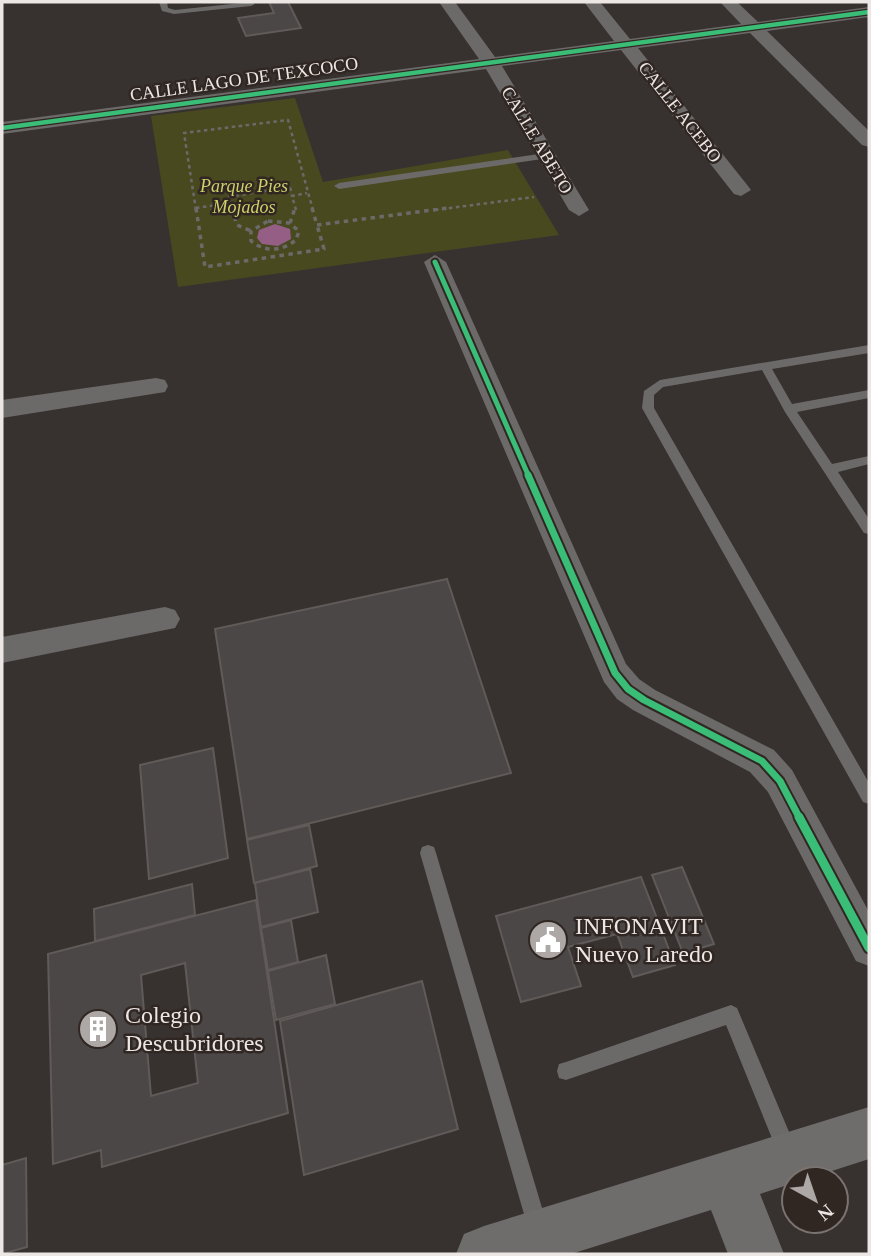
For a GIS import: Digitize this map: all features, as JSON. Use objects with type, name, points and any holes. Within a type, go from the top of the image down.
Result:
[{"type":"main road","points":[[484,1254],[869,1133]]},
{"type":"main road","points":[[726,1178],[756,1254]]},
{"type":"street","name":"CALLE ABETO","points":[[447,2],[491,63],[579,210]]},
{"type":"street","name":"CALLE ACEBO","points":[[592,2],[741,190]]},
{"type":"street","points":[[727,2],[869,141]]},
{"type":"street","name":"CALLE LAGO DE TEXCOCO","points":[[2,128],[869,12]]},
{"type":"street","points":[[435,262],[615,673],[628,689],[644,700],[762,761],[780,781],[869,947]]},
{"type":"street","points":[[2,409],[156,386]]},
{"type":"street","points":[[2,650],[165,619]]},
{"type":"lane","points":[[163,2],[164,9],[174,12],[251,4]]},
{"type":"lane","points":[[339,186],[546,156]]},
{"type":"lane","points":[[869,349],[660,384],[648,394],[648,408],[869,797]]},
{"type":"lane","points":[[765,366],[789,409],[869,528]]},
{"type":"lane","points":[[789,409],[869,394]]},
{"type":"lane","points":[[831,469],[869,460]]},
{"type":"lane","points":[[428,853],[540,1237]]},
{"type":"lane","points":[[566,1071],[732,1014],[790,1158]]},
{"type":"path","points":[[288,120],[324,249],[205,267],[196,208],[184,132],[288,120]]},
{"type":"path","points":[[251,231],[237,225],[228,197],[290,187],[296,211],[290,223]]},
{"type":"path","points":[[292,196],[307,193]]},
{"type":"path","points":[[317,225],[534,197]]},
{"type":"path","points":[[196,208],[230,203]]},
{"type":"path","points":[[268,221],[290,223],[299,230],[299,235],[284,248],[268,249],[254,245],[251,231],[268,221]]},
{"type":"green space","name":"Parque Pies Mojados","points":[[295,98],[323,182],[508,150],[559,235],[178,287],[151,116]]},
{"type":"shaded area","points":[[275,224],[290,229],[291,239],[278,246],[262,244],[257,238],[259,230]]},
{"type":"building","points":[[269,2],[288,2],[301,28],[246,36],[238,18],[274,13]]},
{"type":"building","points":[[447,579],[511,773],[247,839],[215,629]]},
{"type":"building","points":[[213,748],[228,858],[149,879],[140,765]]},
{"type":"building","points":[[309,825],[317,866],[254,883],[247,840]]},
{"type":"building","points":[[682,867],[714,944],[683,953],[652,875]]},
{"type":"building","points":[[310,869],[318,912],[261,927],[255,883]]},
{"type":"building","name":"INFONAVIT Nuevo Laredo","points":[[641,877],[675,965],[633,977],[617,934],[568,947],[581,986],[521,1002],[496,916]]},
{"type":"building","points":[[192,884],[195,915],[95,941],[94,909]]},
{"type":"building","name":"Colegio Descubridores","points":[[256,900],[288,1113],[102,1167],[101,1150],[53,1164],[48,954]],"holes":[[[185,963],[198,1083],[151,1096],[141,975]]]},
{"type":"building","points":[[291,920],[298,962],[268,970],[261,928]]},
{"type":"building","points":[[326,955],[335,1004],[276,1020],[268,971]]},
{"type":"building","points":[[422,981],[458,1129],[304,1175],[280,1021]]},
{"type":"building","points":[[26,1158],[27,1247],[2,1254],[2,1165]]},
{"type":"cycle path","points":[[2,128],[869,12]]},
{"type":"cycle path","points":[[435,262],[615,673],[628,689],[644,700],[762,761],[780,781],[869,948]]},
{"type":"place","name":"INFONAVIT Nuevo Laredo","points":[[548,940]]},
{"type":"place","name":"Colegio Descubridores","points":[[98,1029]]}]
